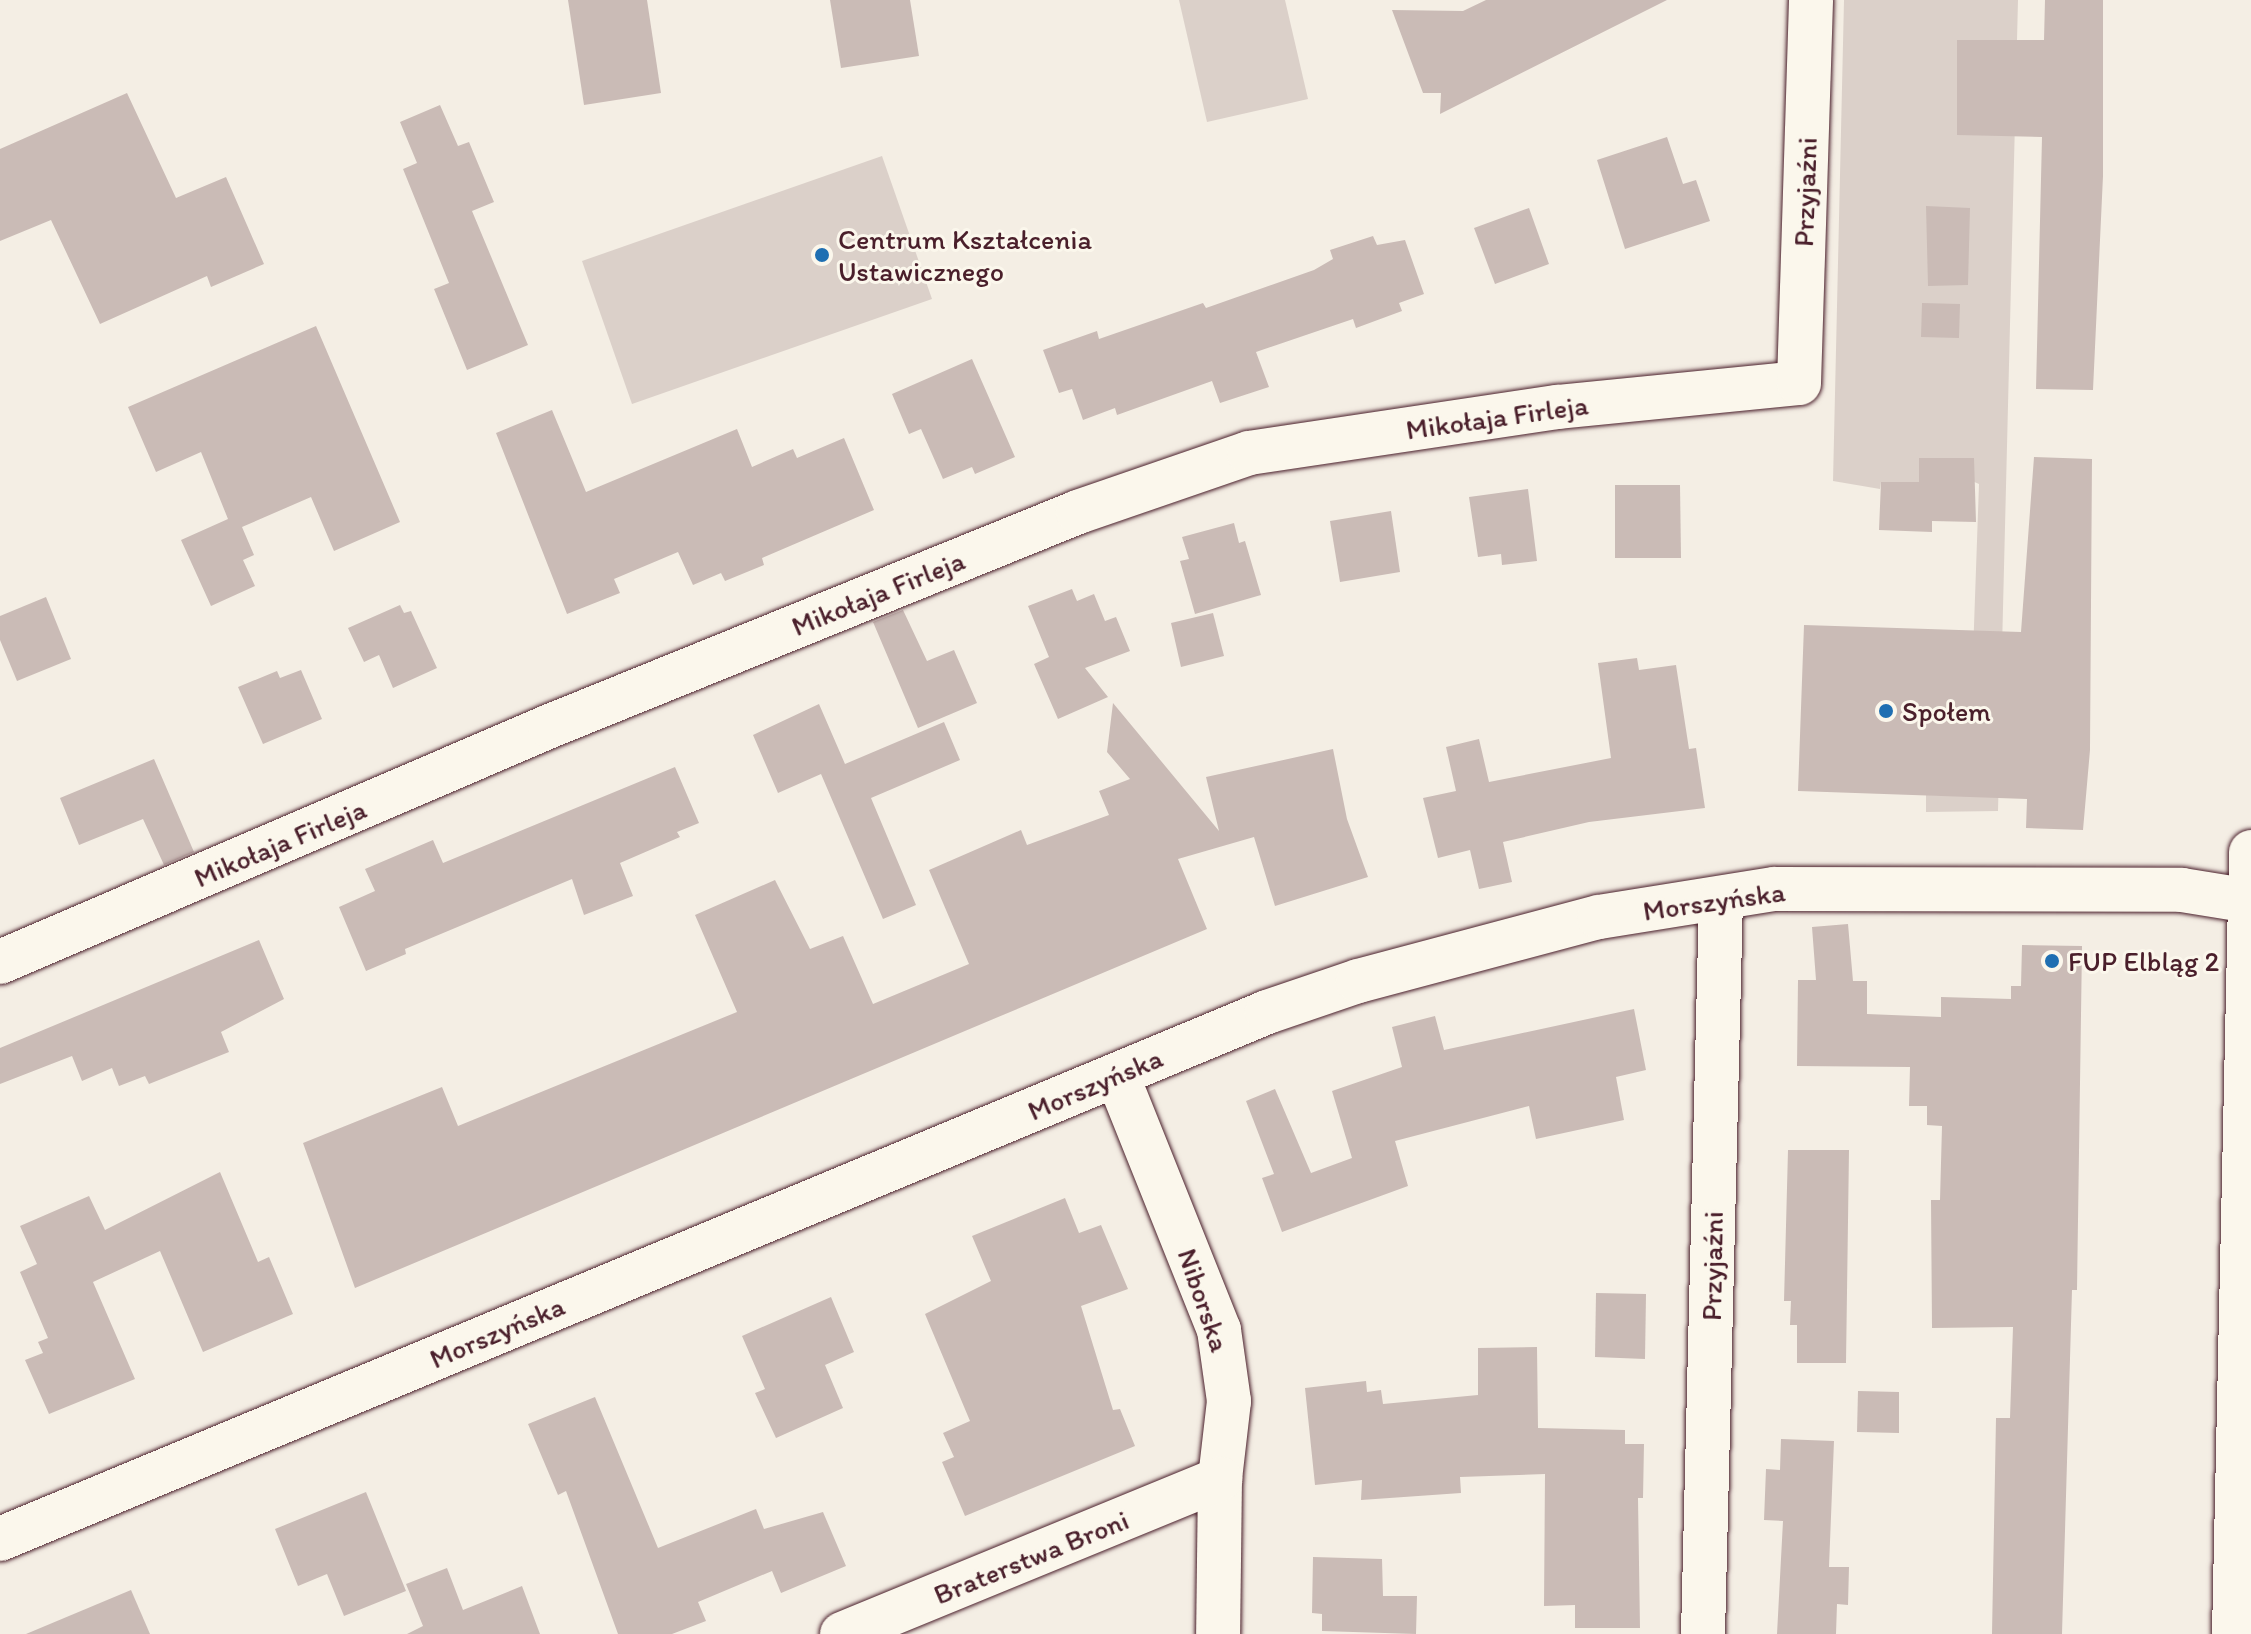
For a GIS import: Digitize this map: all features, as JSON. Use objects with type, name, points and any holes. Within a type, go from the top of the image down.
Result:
[{"type":"street","name":"Przyjaźni","points":[[1799,383],[1811,0]]},
{"type":"street","name":"Mikołaja Firleja","points":[[0,962],[594,708],[1078,512],[1249,453],[1558,407],[1799,383]]},
{"type":"street","points":[[2234,1634],[2251,852]]},
{"type":"street","name":"Morszyńska","points":[[0,1539],[1117,1075],[1358,981],[1599,917],[1774,889],[2191,891],[2250,901]]},
{"type":"street","name":"Przyjaźni","points":[[1703,1634],[1721,899]]},
{"type":"street","name":"Niborska","points":[[1117,1075],[1219,1330],[1229,1401],[1220,1479],[1218,1634]]},
{"type":"street","name":"Braterstwa Broni","points":[[842,1634],[1220,1479]]},
{"type":"shaded area","points":[[1179,0],[1285,0],[1308,99],[1207,122]]},
{"type":"shaded area","points":[[1844,0],[2018,0],[1998,811],[1926,812],[1926,795],[1968,796],[1979,484],[1919,458],[1919,482],[1881,482],[1880,489],[1833,481]]},
{"type":"shaded area","points":[[882,156],[932,299],[632,404],[582,261]]},
{"type":"building","points":[[568,0],[647,0],[661,93],[584,105]]},
{"type":"building","points":[[830,0],[910,0],[919,56],[841,68]]},
{"type":"building","points":[[1486,0],[1667,0],[1440,114],[1441,93],[1423,93],[1392,10],[1463,11]]},
{"type":"building","points":[[2045,0],[2103,0],[2103,176],[2093,390],[2036,389],[2042,137],[1957,135],[1957,40],[2044,40]]},
{"type":"building","points":[[127,93],[176,198],[226,177],[264,264],[211,287],[207,276],[100,324],[51,220],[0,241],[0,149]]},
{"type":"building","points":[[440,105],[458,146],[469,142],[494,202],[472,211],[528,345],[467,370],[434,289],[449,283],[403,169],[417,163],[400,122]]},
{"type":"building","points":[[1667,137],[1683,184],[1696,180],[1710,221],[1625,249],[1597,160]]},
{"type":"building","points":[[1926,206],[1970,208],[1968,285],[1928,286]]},
{"type":"building","points":[[1529,208],[1549,264],[1495,284],[1474,228]]},
{"type":"building","points":[[1373,236],[1377,245],[1405,240],[1424,294],[1399,303],[1402,311],[1356,328],[1353,319],[1256,352],[1269,387],[1220,403],[1212,381],[1117,415],[1115,408],[1083,420],[1072,389],[1059,393],[1043,350],[1097,331],[1099,339],[1203,303],[1206,308],[1314,270],[1333,259],[1330,250]]},
{"type":"building","points":[[1922,303],[1960,304],[1959,338],[1921,337]]},
{"type":"building","points":[[316,326],[400,522],[334,551],[311,497],[242,527],[254,555],[243,560],[255,586],[211,606],[181,540],[228,519],[201,452],[156,472],[128,407]]},
{"type":"building","points":[[972,359],[1015,457],[975,474],[972,467],[943,479],[921,429],[909,434],[892,394]]},
{"type":"building","points":[[552,410],[586,492],[737,429],[752,467],[793,449],[797,458],[844,438],[874,510],[762,558],[764,565],[725,581],[721,573],[693,585],[678,552],[614,579],[620,593],[567,614],[496,433]]},
{"type":"building","points":[[2034,457],[2092,459],[2090,750],[2083,830],[2026,828],[2027,799],[1798,791],[1804,625],[2021,632]]},
{"type":"building","points":[[1919,458],[1974,458],[1976,522],[1932,521],[1932,532],[1879,530],[1881,482],[1919,482]]},
{"type":"building","points":[[1615,485],[1680,485],[1681,558],[1615,558]]},
{"type":"building","points":[[1528,489],[1537,561],[1502,565],[1501,554],[1478,557],[1469,497]]},
{"type":"building","points":[[1391,511],[1400,572],[1340,582],[1330,521]]},
{"type":"building","points":[[1234,523],[1239,543],[1245,541],[1261,595],[1195,614],[1180,561],[1189,559],[1182,537]]},
{"type":"building","points":[[1072,589],[1077,601],[1094,594],[1105,621],[1116,617],[1130,651],[1085,668],[1108,697],[1058,719],[1034,664],[1049,657],[1028,606]]},
{"type":"building","points":[[46,597],[71,659],[17,681],[0,640],[0,616]]},
{"type":"building","points":[[400,605],[404,613],[411,611],[437,668],[393,688],[379,655],[364,662],[348,628]]},
{"type":"building","points":[[903,610],[927,661],[954,650],[977,703],[918,728],[873,622]]},
{"type":"building","points":[[1213,613],[1224,656],[1181,667],[1171,623]]},
{"type":"building","points":[[1637,658],[1639,670],[1676,665],[1689,749],[1696,748],[1705,808],[1589,822],[1503,842],[1512,882],[1479,889],[1470,850],[1438,858],[1423,798],[1456,791],[1446,747],[1479,739],[1489,782],[1611,758],[1598,663]]},
{"type":"building","points":[[301,670],[322,719],[263,744],[238,687],[277,671],[280,678]]},
{"type":"building","points":[[1113,703],[1219,831],[1206,777],[1333,749],[1347,819],[1368,877],[1275,906],[1254,837],[1178,859],[1207,929],[355,1288],[303,1143],[442,1087],[458,1126],[737,1012],[695,915],[775,880],[810,949],[843,936],[873,1004],[969,964],[929,870],[1021,830],[1027,845],[1109,815],[1099,791],[1130,779],[1107,752]]},
{"type":"building","points":[[819,704],[845,764],[944,722],[960,760],[871,798],[916,905],[883,919],[821,774],[778,793],[753,735]]},
{"type":"building","points":[[154,759],[194,852],[164,865],[143,819],[79,845],[60,798]]},
{"type":"building","points":[[675,767],[699,823],[677,832],[680,837],[620,863],[633,896],[584,915],[572,879],[405,949],[406,954],[366,971],[339,907],[375,891],[365,869],[433,840],[443,863]]},
{"type":"building","points":[[1848,924],[1853,981],[1867,981],[1867,1014],[1941,1017],[1941,997],[2011,999],[2011,986],[2021,986],[2022,945],[2082,946],[2077,1290],[2072,1290],[2062,1634],[1992,1634],[1996,1418],[2010,1418],[2013,1327],[1932,1328],[1931,1200],[1940,1200],[1942,1126],[1927,1125],[1927,1106],[1909,1106],[1910,1067],[1797,1066],[1798,980],[1816,980],[1812,927]]},
{"type":"building","points":[[259,940],[284,999],[221,1032],[229,1052],[149,1084],[145,1076],[119,1086],[112,1068],[82,1081],[72,1056],[0,1084],[0,1048]]},
{"type":"building","points":[[1634,1009],[1646,1070],[1616,1077],[1624,1120],[1536,1139],[1529,1106],[1395,1141],[1408,1186],[1282,1232],[1262,1178],[1274,1174],[1246,1101],[1275,1089],[1311,1173],[1352,1158],[1332,1091],[1402,1067],[1392,1027],[1435,1016],[1444,1050]]},
{"type":"building","points":[[1788,1150],[1849,1150],[1846,1363],[1797,1363],[1797,1325],[1790,1325],[1791,1301],[1784,1301]]},
{"type":"building","points":[[220,1172],[258,1262],[269,1257],[293,1314],[203,1352],[160,1251],[93,1282],[135,1379],[49,1414],[25,1360],[43,1353],[38,1342],[48,1338],[20,1272],[37,1264],[20,1226],[89,1196],[105,1230]]},
{"type":"building","points":[[1065,1198],[1079,1233],[1101,1225],[1128,1289],[1081,1306],[1113,1410],[1120,1409],[1135,1446],[965,1516],[942,1462],[954,1457],[943,1433],[970,1421],[925,1314],[991,1281],[972,1236]]},
{"type":"building","points":[[1596,1293],[1646,1294],[1645,1359],[1595,1357]]},
{"type":"building","points":[[831,1297],[854,1352],[825,1365],[843,1408],[776,1438],[755,1393],[765,1389],[742,1336]]},
{"type":"building","points":[[1537,1347],[1538,1428],[1625,1430],[1625,1444],[1644,1444],[1643,1498],[1638,1498],[1640,1628],[1575,1628],[1575,1605],[1544,1606],[1545,1474],[1460,1477],[1461,1493],[1361,1500],[1362,1480],[1315,1485],[1305,1388],[1366,1381],[1367,1392],[1381,1390],[1383,1404],[1478,1395],[1478,1348]]},
{"type":"building","points":[[1858,1391],[1899,1392],[1899,1433],[1857,1432]]},
{"type":"building","points":[[595,1397],[658,1548],[756,1509],[764,1529],[823,1512],[846,1566],[781,1593],[772,1571],[698,1602],[706,1621],[672,1634],[618,1634],[566,1491],[558,1495],[528,1424]]},
{"type":"building","points":[[1781,1439],[1834,1441],[1829,1567],[1849,1567],[1848,1605],[1837,1604],[1836,1634],[1777,1634],[1783,1521],[1764,1520],[1766,1469],[1780,1470]]},
{"type":"building","points":[[366,1492],[406,1591],[344,1616],[327,1574],[298,1586],[275,1529]]},
{"type":"building","points":[[1313,1557],[1382,1559],[1383,1596],[1417,1596],[1416,1634],[1322,1631],[1322,1614],[1312,1613]]},
{"type":"building","points":[[447,1568],[463,1610],[522,1586],[540,1634],[407,1634],[423,1626],[406,1584]]},
{"type":"building","points":[[131,1590],[150,1634],[26,1634]]},
{"type":"place","name":"Centrum Kształcenia Ustawicznego","points":[[822,255]]},
{"type":"place","name":"Społem","points":[[1886,711]]},
{"type":"place","name":"FUP Elbląg 2","points":[[2052,961]]}]
